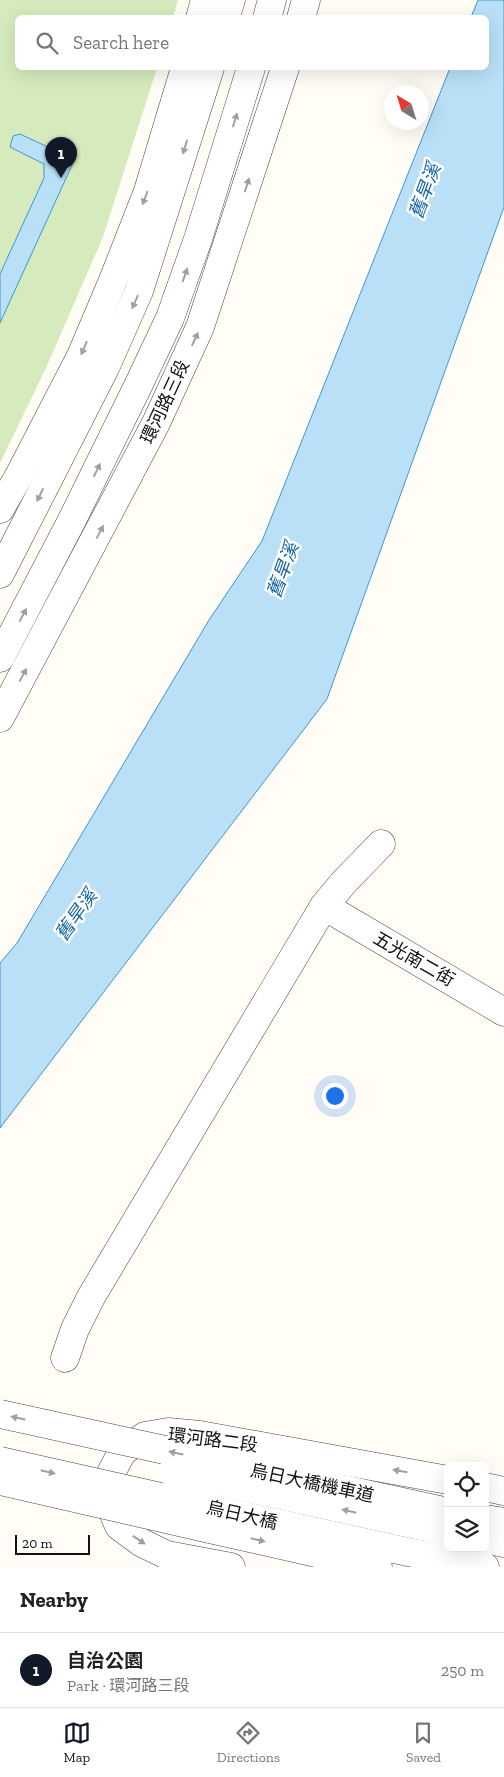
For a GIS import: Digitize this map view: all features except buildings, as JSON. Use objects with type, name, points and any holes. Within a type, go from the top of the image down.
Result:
[{"type":"street","points":[[201,15],[205,0]]},
{"type":"street","points":[[226,15],[231,0]]},
{"type":"street","points":[[268,15],[272,0]]},
{"type":"street","points":[[302,15],[306,0]]},
{"type":"street","points":[[0,508],[20,474],[81,356],[114,278],[148,191],[184,70]]},
{"type":"street","points":[[68,588],[44,576],[3,562],[105,368],[139,291],[209,70]]},
{"type":"street","name":"環河路三段","points":[[0,658],[44,576],[170,318],[198,239],[250,70]]},
{"type":"street","name":"環河路三段","points":[[0,718],[68,588],[98,536],[156,423],[200,327],[284,70]]},
{"type":"street","points":[[65,1358],[75,1329],[91,1298],[324,906],[344,882],[381,844]]},
{"type":"street","name":"五光南二街","points":[[324,906],[504,1012]]},
{"type":"street","name":"烏日大橋機車道","points":[[0,1414],[415,1515],[444,1512]]},
{"type":"street","name":"環河路二段","points":[[231,1567],[167,1555],[142,1543],[119,1526],[110,1505],[108,1477],[122,1452],[145,1436],[168,1432],[200,1435],[444,1479]]},
{"type":"street","name":"烏日大橋","points":[[0,1434],[415,1515],[444,1530]]},
{"type":"street","name":"烏日大橋","points":[[0,1461],[408,1552],[485,1567]]},
{"type":"street","points":[[0,1481],[378,1567]]},
{"type":"street","points":[[489,1489],[504,1491]]},
{"type":"street","points":[[489,1520],[504,1522]]},
{"type":"street","points":[[489,1540],[504,1542]]},
{"type":"green space","points":[[0,0],[178,0],[174,15],[15,15],[15,70],[156,70],[103,237],[46,368],[0,463]]},
{"type":"water","name":"舊旱溪","points":[[478,0],[504,0],[504,207],[327,699],[0,1128],[0,963],[17,943],[209,620],[262,541],[425,130],[429,130],[429,121],[449,70],[489,70],[489,15],[472,15]]},
{"type":"water","points":[[20,134],[67,156],[73,163],[0,323],[0,274],[44,178],[44,164],[10,147],[13,136]]},
{"type":"place","name":"自治公園","points":[[61,178]]}]
